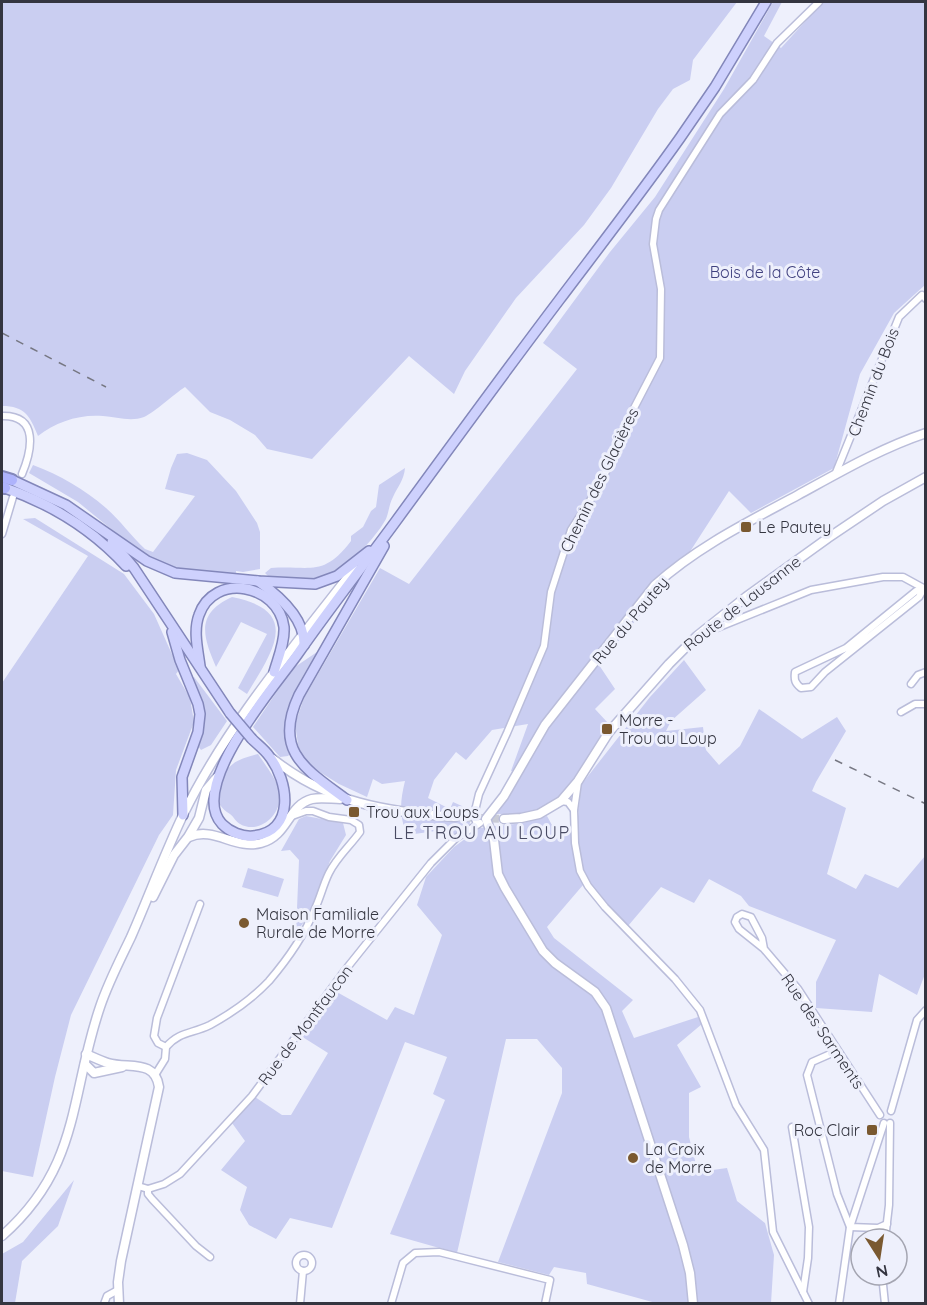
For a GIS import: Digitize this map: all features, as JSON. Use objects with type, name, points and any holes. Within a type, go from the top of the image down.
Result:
[{"type":"main road","points":[[2,1236],[19,1220],[50,1180],[68,1135],[86,1054],[106,991],[183,815],[224,745],[303,633],[416,491],[680,138],[715,87],[766,2]]},
{"type":"main road","name":"Rue du Pautey","points":[[486,819],[504,796],[545,725],[655,585],[672,569],[697,551],[834,475],[889,447],[926,433]]},
{"type":"main road","name":"Route de Lausanne","points":[[504,819],[539,814],[561,801],[578,781],[609,732],[697,636],[746,597],[828,538],[883,501],[926,477]]},
{"type":"main road","points":[[5,483],[55,499],[140,557],[165,570],[186,575],[299,584],[322,582],[337,576],[366,554]]},
{"type":"main road","points":[[5,483],[51,507],[81,527],[111,551],[144,585]]},
{"type":"main road","points":[[131,937],[174,855],[197,821],[206,790],[217,777],[233,746],[416,491]]},
{"type":"main road","points":[[347,800],[300,763],[291,744],[290,721],[299,695],[398,519]]},
{"type":"main road","points":[[95,526],[128,560],[230,713],[270,757],[306,781],[347,800],[373,808],[455,817]]},
{"type":"main road","points":[[258,581],[282,601],[295,617],[303,633],[304,645]]},
{"type":"main road","points":[[200,668],[196,626],[202,608],[214,596],[234,587],[257,591],[271,600],[281,616],[284,635],[274,672]]},
{"type":"main road","points":[[170,623],[180,660],[200,714],[198,732],[182,777],[183,815]]},
{"type":"main road","points":[[217,777],[213,805],[221,823],[244,836],[263,834],[270,831],[280,820],[285,804],[284,789],[270,757]]},
{"type":"main road","points":[[188,837],[208,833],[240,843],[256,844],[277,835],[297,808],[307,801],[347,800]]},
{"type":"main road","points":[[191,801],[190,809],[208,833]]},
{"type":"main road","points":[[486,819],[494,840],[498,874],[543,951],[555,963],[595,992],[606,1008],[683,1245],[690,1273],[693,1304]]},
{"type":"main road","points":[[86,1054],[108,1064],[146,1068],[155,1075],[159,1087],[121,1261],[119,1304]]},
{"type":"main road","points":[[85,1064],[94,1073]]},
{"type":"main road","points":[[76,1102],[88,1079],[94,1073],[126,1066]]},
{"type":"street","name":"Chemin des Glacières","points":[[477,825],[474,815],[479,794],[544,646],[551,592],[571,530],[600,485],[633,410],[660,358],[661,289],[653,244],[659,210],[720,114],[753,80],[777,44],[819,2]]},
{"type":"street","name":"Chemin du Bois","points":[[834,475],[899,317],[924,296]]},
{"type":"street","points":[[2,416],[18,418],[28,429],[30,452],[22,474]]},
{"type":"street","points":[[2,471],[5,483]]},
{"type":"street","points":[[2,534],[4,517],[13,497]]},
{"type":"street","points":[[697,636],[811,590],[883,578],[903,578],[925,589]]},
{"type":"street","points":[[875,628],[846,648],[795,672],[796,684],[801,688],[810,687],[916,591],[925,589]]},
{"type":"street","points":[[912,682],[926,672]]},
{"type":"street","points":[[901,712],[915,704],[926,704]]},
{"type":"street","points":[[578,781],[574,810],[576,855],[580,871],[588,886],[605,907],[675,979],[699,1010],[736,1104],[764,1150],[773,1232],[808,1303]]},
{"type":"street","points":[[320,813],[323,799]]},
{"type":"street","points":[[561,801],[568,802],[574,810]]},
{"type":"street","points":[[155,1075],[165,1059],[166,1047],[174,1038],[207,1026],[249,1000],[269,980],[293,949],[313,914],[328,873],[343,850],[360,832],[359,825],[354,820],[306,811],[291,817]]},
{"type":"street","name":"Rue de Montfaucon","points":[[148,1189],[164,1184],[180,1174],[252,1096],[346,969],[431,863],[456,838],[486,819]]},
{"type":"street","points":[[166,1047],[158,1043],[154,1036],[157,1018],[200,904]]},
{"type":"street","name":"Rue des Sarments","points":[[764,949],[762,938],[751,917],[742,914],[736,917],[735,922],[738,929],[764,949],[798,989],[880,1115],[881,1120],[887,1123]]},
{"type":"street","points":[[880,1115],[889,1110],[917,1020],[926,1010]]},
{"type":"street","points":[[837,1051],[812,1062],[807,1075],[837,1194],[850,1227]]},
{"type":"street","points":[[850,1227],[887,1123],[894,1119],[889,1110]]},
{"type":"street","points":[[886,1227],[889,1205],[887,1123]]},
{"type":"street","points":[[792,1128],[809,1227],[808,1258],[802,1292]]},
{"type":"street","points":[[138,1186],[148,1189],[148,1194],[152,1199],[196,1246],[210,1257]]},
{"type":"street","points":[[880,1227],[886,1224]]},
{"type":"street","points":[[839,1304],[849,1234]]},
{"type":"street","points":[[391,1304],[403,1263],[415,1253],[439,1252],[550,1280],[544,1304]]},
{"type":"street","points":[[300,1304],[303,1271]]},
{"type":"street","points":[[883,1287],[885,1304]]},
{"type":"street","points":[[105,1304],[107,1296],[118,1290]]},
{"type":"green space","points":[[2,2],[737,2],[693,60],[690,80],[673,89],[658,109],[611,188],[584,225],[516,298],[465,371],[454,394],[409,356],[312,459],[267,449],[255,435],[230,420],[210,412],[185,387],[144,417],[134,419],[103,416],[77,418],[60,423],[38,436],[26,414],[10,406],[2,406]]},
{"type":"green space","name":"Bois de la Côte","points":[[773,2],[782,2],[764,36],[781,48],[823,2],[925,2],[925,285],[894,313],[860,374],[834,468],[751,513],[729,491],[682,564],[599,665],[615,689],[595,709],[608,723],[580,770],[562,794],[545,808],[533,812],[494,814],[521,775],[511,771],[528,724],[492,730],[466,760],[456,752],[434,780],[428,798],[450,809],[453,802],[473,811],[469,826],[451,838],[436,831],[407,835],[401,808],[405,781],[382,784],[373,779],[367,797],[339,784],[310,766],[299,751],[295,724],[304,698],[380,568],[409,584],[577,369],[543,343],[610,252],[655,197],[724,89]]},
{"type":"green space","points":[[187,453],[207,460],[236,491],[257,523],[260,532],[260,569],[236,571],[236,575],[182,571],[144,556],[78,502],[29,473],[33,465],[53,473],[80,489],[111,513],[145,549],[153,552],[195,496],[165,489],[177,454]]},
{"type":"green space","points":[[405,468],[381,527],[367,544],[342,567],[325,576],[311,578],[269,577],[265,573],[271,568],[315,567],[332,560],[351,541],[351,536],[363,527],[371,511],[376,507],[379,485]]},
{"type":"green space","points":[[35,518],[124,574],[154,614],[179,670],[176,674],[190,698],[194,722],[176,770],[173,815],[159,835],[71,1015],[33,1177],[2,1171],[2,683],[88,556],[23,519]]},
{"type":"green space","points":[[232,597],[254,603],[268,612],[275,623],[276,635],[272,649],[247,694],[238,688],[267,634],[241,622],[216,667],[206,636],[207,618],[220,604]]},
{"type":"green space","points":[[317,652],[296,689],[288,712],[287,738],[290,754],[280,757],[253,727],[292,669]]},
{"type":"green space","points":[[684,660],[706,690],[671,721],[666,731],[703,727],[706,750],[719,765],[740,746],[759,709],[802,739],[837,717],[846,731],[812,791],[846,808],[827,874],[856,889],[865,874],[898,888],[925,856],[925,974],[917,995],[879,974],[872,1012],[816,1008],[816,982],[836,940],[749,906],[741,896],[709,879],[694,903],[661,887],[628,926],[583,885],[547,927],[554,938],[633,1000],[622,1011],[634,1038],[698,1017],[702,1024],[677,1045],[701,1087],[689,1093],[689,1137],[698,1172],[727,1168],[737,1201],[765,1223],[774,1255],[771,1303],[656,1303],[587,1284],[586,1273],[554,1267],[549,1275],[498,1262],[562,1093],[562,1068],[537,1039],[506,1039],[457,1253],[390,1234],[445,1100],[433,1094],[447,1057],[405,1042],[332,1228],[290,1218],[276,1239],[249,1225],[240,1210],[247,1187],[221,1170],[245,1141],[232,1123],[255,1097],[282,1115],[291,1115],[328,1053],[301,1036],[335,991],[387,1020],[395,1007],[414,1015],[442,935],[417,905],[426,877],[454,847],[480,828],[523,823],[547,816],[558,836],[577,827],[581,785],[650,697]]},
{"type":"green space","points":[[194,677],[227,721],[211,745],[201,750],[198,746],[204,720]]},
{"type":"green space","points":[[258,754],[275,781],[280,798],[275,813],[270,819],[256,827],[248,827],[239,823],[222,808],[218,793],[226,771],[234,763]]},
{"type":"green space","points":[[306,816],[343,823],[346,835],[330,861],[311,912],[296,933],[299,860],[290,850],[281,851],[299,819]]},
{"type":"green space","points":[[248,868],[284,879],[278,897],[242,887]]},
{"type":"green space","points":[[74,1180],[58,1226],[22,1261],[15,1303],[2,1303],[2,1254],[23,1242]]},
{"type":"tunnel","points":[[455,817],[504,819]]},
{"type":"railway","points":[[2,333],[106,387]]},
{"type":"railway","points":[[835,760],[926,804]]},
{"type":"place","name":"Le Pautey","points":[[746,527]]},
{"type":"place","name":"Morre - Trou au Loup","points":[[607,729]]},
{"type":"place","name":"Trou aux Loups","points":[[354,812]]},
{"type":"place","name":"Maison Familiale Rurale de Morre","points":[[244,923]]},
{"type":"place","name":"Roc Clair","points":[[872,1130]]},
{"type":"place","name":"La Croix de Morre","points":[[633,1158]]},
{"type":"district","name":"LE TROU AU LOUP","points":[[482,833]]}]
